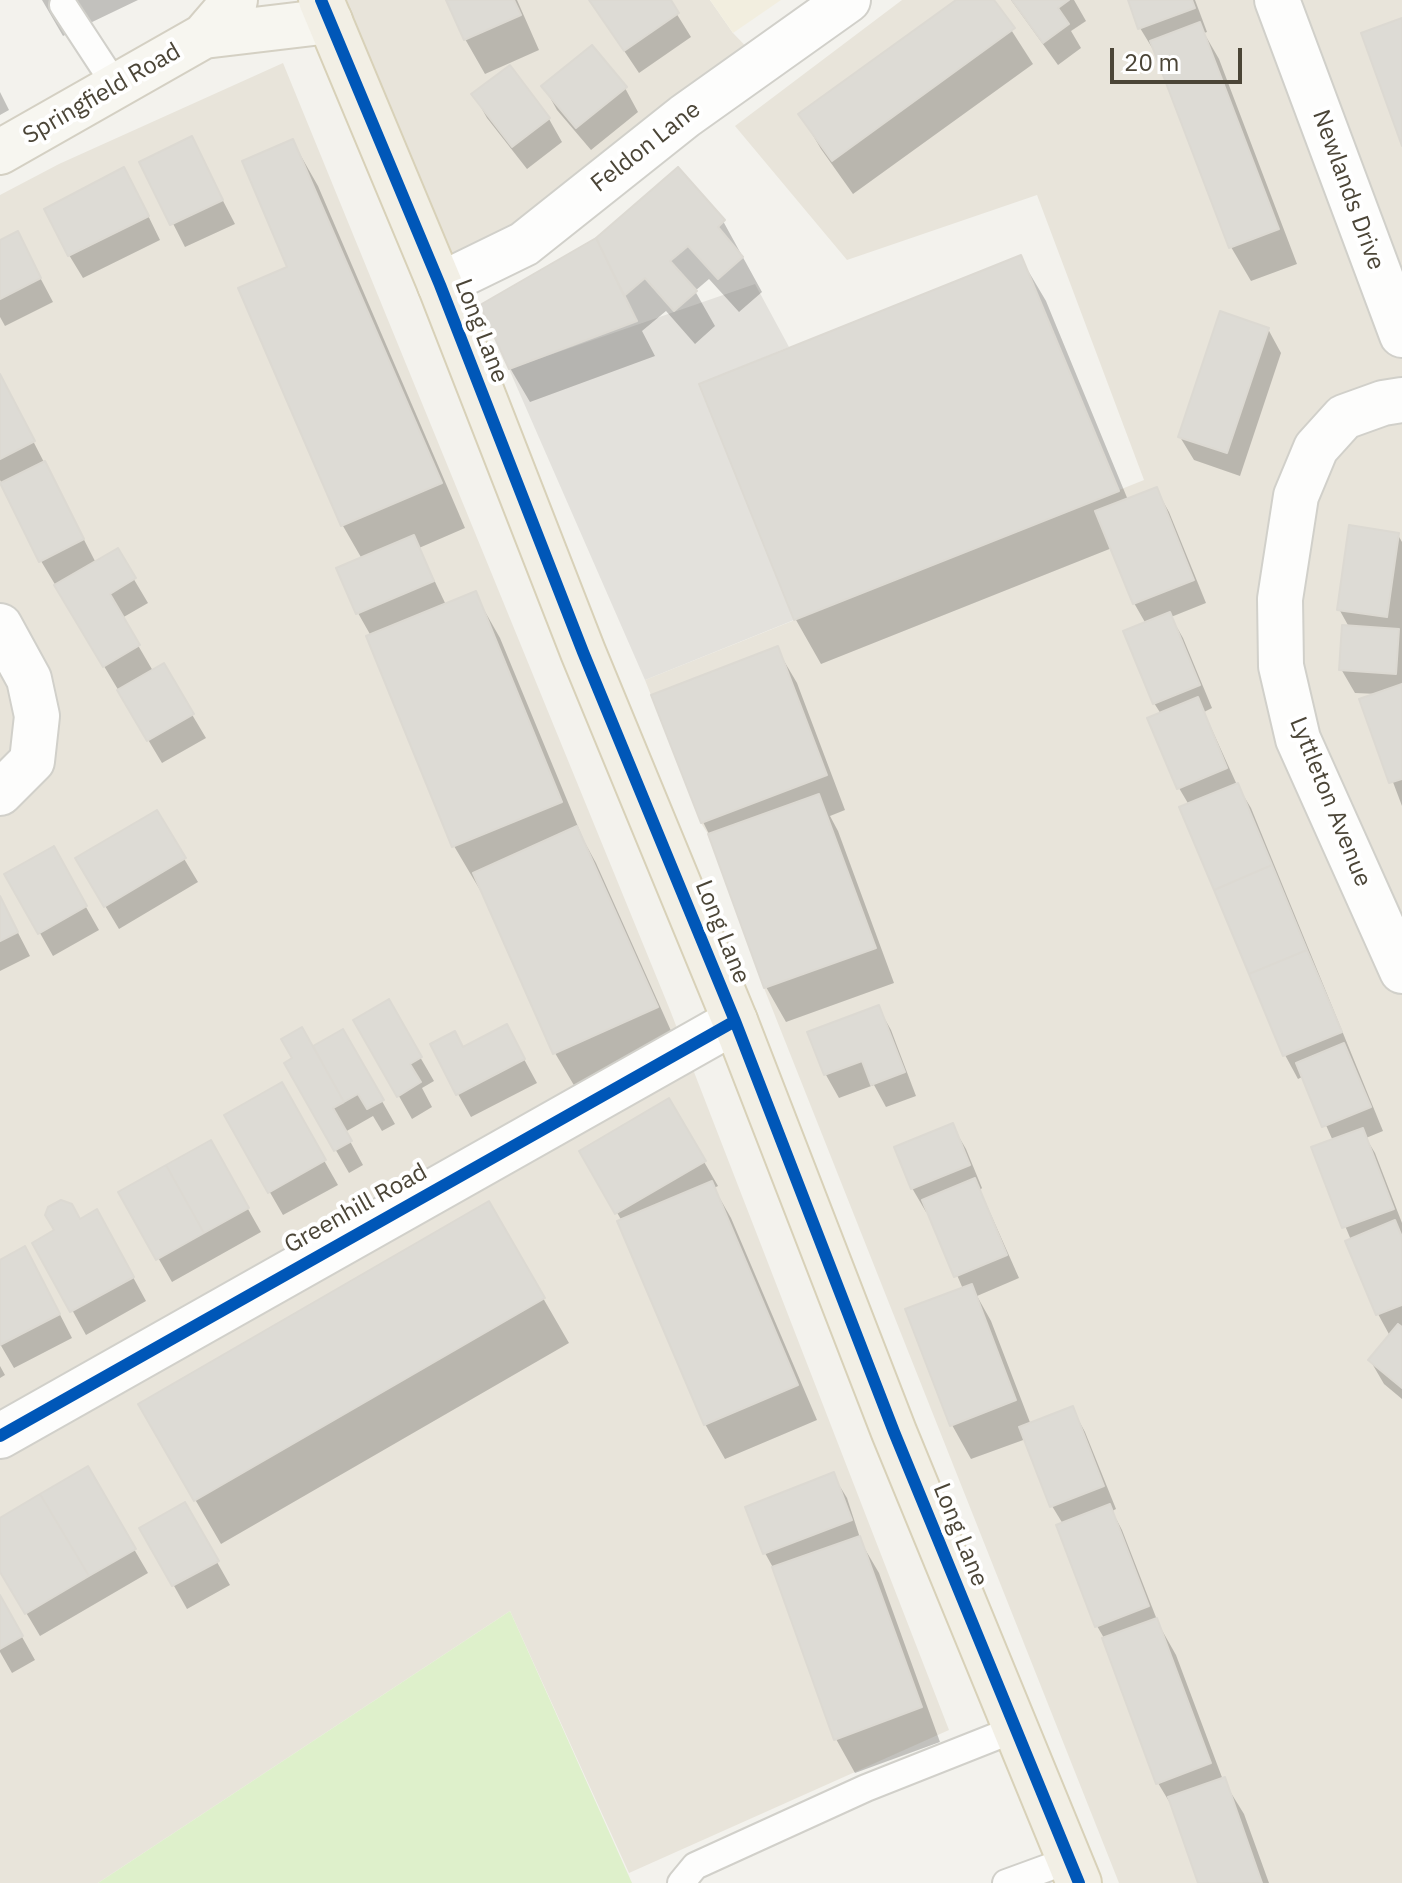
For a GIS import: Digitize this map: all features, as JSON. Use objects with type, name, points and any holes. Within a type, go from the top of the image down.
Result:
[{"type":"main road","name":"Long Lane","points":[[326,10],[440,285],[583,652],[735,1021],[894,1432],[1074,1871]]},
{"type":"street","name":"Springfield Road","points":[[204,36],[235,0]]},
{"type":"street","name":"Feldon Lane","points":[[440,285],[524,244],[685,116],[848,0]]},
{"type":"street","name":"Newlands Drive","points":[[1277,0],[1402,335]]},
{"type":"street","name":"Springfield Road","points":[[0,152],[204,36],[326,10]]},
{"type":"street","name":"Lyttleton Avenue","points":[[1402,400],[1383,403],[1344,417],[1316,448],[1296,496],[1280,599],[1281,666],[1298,739],[1402,971]]},
{"type":"street","points":[[0,626],[29,679],[37,716],[32,761],[0,793]]},
{"type":"street","name":"Greenhill Road","points":[[0,1436],[735,1021]]},
{"type":"lane","points":[[63,5],[116,86]]},
{"type":"lane","points":[[681,1883],[695,1866],[723,1853],[866,1788],[1015,1729]]},
{"type":"lane","points":[[1006,1883],[1074,1871]]},
{"type":"shaded area","points":[[321,0],[710,0],[733,33],[761,62],[440,285]]},
{"type":"shaded area","points":[[710,0],[781,0],[733,33]]},
{"type":"shaded area","points":[[902,0],[1402,0],[1402,1883],[1119,1883],[645,680],[1144,480],[1037,195],[847,260],[735,126]]},
{"type":"shaded area","points":[[283,63],[670,1010],[949,1730],[629,1873],[510,1611],[98,1883],[0,1883],[0,195],[59,164]]},
{"type":"shaded area","points":[[755,284],[789,347],[699,384],[794,620],[645,680],[509,369]]},
{"type":"green space","points":[[510,1611],[632,1883],[98,1883]]},
{"type":"building","points":[[446,0],[514,0],[521,15],[464,40]]},
{"type":"building","points":[[589,0],[671,0],[679,13],[624,51]]},
{"type":"building","points":[[956,0],[994,0],[1015,28],[832,161],[798,114]]},
{"type":"building","points":[[1012,0],[1069,0],[1058,8],[1069,24],[1043,43]]},
{"type":"building","points":[[1128,0],[1192,0],[1195,8],[1138,29]]},
{"type":"building","points":[[1402,18],[1402,146],[1361,33]]},
{"type":"building","points":[[1200,22],[1279,229],[1229,248],[1150,41]]},
{"type":"building","points":[[592,45],[627,87],[576,128],[541,86]]},
{"type":"building","points":[[510,65],[550,118],[512,147],[471,94]]},
{"type":"building","points":[[192,136],[223,200],[170,225],[139,162]]},
{"type":"building","points":[[293,139],[442,483],[341,526],[238,288],[287,267],[242,161]]},
{"type":"building","points":[[124,167],[149,216],[68,256],[44,209]]},
{"type":"building","points":[[678,167],[725,220],[718,227],[743,257],[718,279],[688,246],[670,261],[697,291],[674,311],[645,278],[624,296],[596,238]]},
{"type":"building","points":[[18,231],[41,278],[0,299],[0,240]]},
{"type":"building","points":[[596,238],[637,321],[509,369],[480,305]]},
{"type":"building","points":[[1021,255],[1119,491],[794,620],[699,384]]},
{"type":"building","points":[[1220,311],[1269,328],[1227,453],[1178,437]]},
{"type":"building","points":[[0,374],[35,441],[0,459]]},
{"type":"building","points":[[45,461],[84,539],[39,562],[0,483]]},
{"type":"building","points":[[1157,487],[1194,580],[1133,604],[1095,511]]},
{"type":"building","points":[[1349,525],[1399,533],[1387,617],[1337,610]]},
{"type":"building","points":[[414,535],[434,581],[356,614],[336,568]]},
{"type":"building","points":[[118,548],[136,578],[110,594],[140,645],[103,667],[54,585]]},
{"type":"building","points":[[476,591],[562,802],[452,847],[366,636]]},
{"type":"building","points":[[1170,612],[1200,685],[1153,704],[1123,631]]},
{"type":"building","points":[[1342,625],[1399,629],[1396,674],[1339,670]]},
{"type":"building","points":[[778,646],[827,775],[701,823],[651,695]]},
{"type":"building","points":[[164,663],[194,714],[147,741],[117,690]]},
{"type":"building","points":[[1402,684],[1402,779],[1389,783],[1359,699]]},
{"type":"building","points":[[1198,697],[1227,768],[1177,789],[1147,718]]},
{"type":"building","points":[[1238,783],[1272,865],[1214,890],[1179,807]]},
{"type":"building","points":[[819,794],[876,948],[764,988],[708,834]]},
{"type":"building","points":[[157,810],[186,858],[104,907],[75,858]]},
{"type":"building","points":[[577,826],[658,1007],[553,1054],[473,873]]},
{"type":"building","points":[[54,846],[87,906],[38,934],[4,874]]},
{"type":"building","points":[[1272,865],[1307,950],[1249,974],[1214,890]]},
{"type":"building","points":[[0,896],[18,932],[0,941]]},
{"type":"building","points":[[1307,950],[1342,1032],[1283,1056],[1249,974]]},
{"type":"building","points":[[389,999],[422,1057],[410,1064],[421,1082],[397,1097],[353,1020]]},
{"type":"building","points":[[879,1005],[905,1072],[871,1085],[862,1061],[824,1075],[807,1032]]},
{"type":"building","points":[[507,1024],[525,1059],[456,1095],[430,1044],[455,1031],[463,1047]]},
{"type":"building","points":[[302,1027],[344,1102],[333,1108],[352,1141],[334,1151],[284,1063],[292,1058],[281,1039]]},
{"type":"building","points":[[343,1029],[384,1100],[367,1109],[358,1094],[344,1102],[313,1046]]},
{"type":"building","points":[[1344,1043],[1371,1107],[1322,1127],[1296,1063]]},
{"type":"building","points":[[282,1082],[326,1160],[268,1193],[224,1115]]},
{"type":"building","points":[[669,1098],[706,1161],[615,1214],[579,1151]]},
{"type":"building","points":[[953,1123],[970,1165],[911,1189],[894,1147]]},
{"type":"building","points":[[1363,1128],[1394,1209],[1342,1228],[1311,1147]]},
{"type":"building","points":[[211,1140],[249,1208],[204,1233],[166,1165]]},
{"type":"building","points":[[166,1165],[204,1233],[156,1260],[118,1192]]},
{"type":"building","points":[[975,1178],[1007,1255],[954,1277],[922,1200]]},
{"type":"building","points":[[712,1181],[798,1385],[704,1425],[617,1221]]},
{"type":"building","points":[[61,1200],[72,1204],[80,1219],[97,1209],[134,1277],[70,1312],[32,1243],[54,1230],[45,1215],[48,1207]]},
{"type":"building","points":[[489,1201],[545,1298],[194,1501],[138,1404]]},
{"type":"building","points":[[1395,1220],[1402,1237],[1402,1305],[1376,1315],[1345,1241]]},
{"type":"building","points":[[25,1246],[60,1314],[0,1345],[0,1260]]},
{"type":"building","points":[[972,1284],[1016,1400],[950,1426],[905,1309]]},
{"type":"building","points":[[1398,1324],[1402,1327],[1402,1388],[1368,1360]]},
{"type":"building","points":[[1073,1406],[1104,1486],[1050,1507],[1019,1427]]},
{"type":"building","points":[[88,1466],[136,1549],[89,1576],[40,1494]]},
{"type":"building","points":[[834,1472],[852,1520],[763,1554],[745,1507]]},
{"type":"building","points":[[40,1494],[89,1576],[25,1614],[0,1572],[0,1518]]},
{"type":"building","points":[[185,1502],[219,1561],[172,1586],[139,1528]]},
{"type":"building","points":[[1110,1504],[1149,1606],[1095,1627],[1056,1525]]},
{"type":"building","points":[[860,1536],[922,1707],[834,1740],[772,1567]]},
{"type":"building","points":[[0,1595],[23,1636],[0,1649]]},
{"type":"building","points":[[1157,1618],[1211,1763],[1156,1784],[1102,1638]]},
{"type":"building","points":[[1225,1777],[1262,1883],[1198,1883],[1168,1797]]},
{"type":"cycle path","points":[[321,0],[440,285],[583,652],[735,1021],[894,1432],[1079,1883]]},
{"type":"cycle path","points":[[0,1436],[735,1021]]}]
